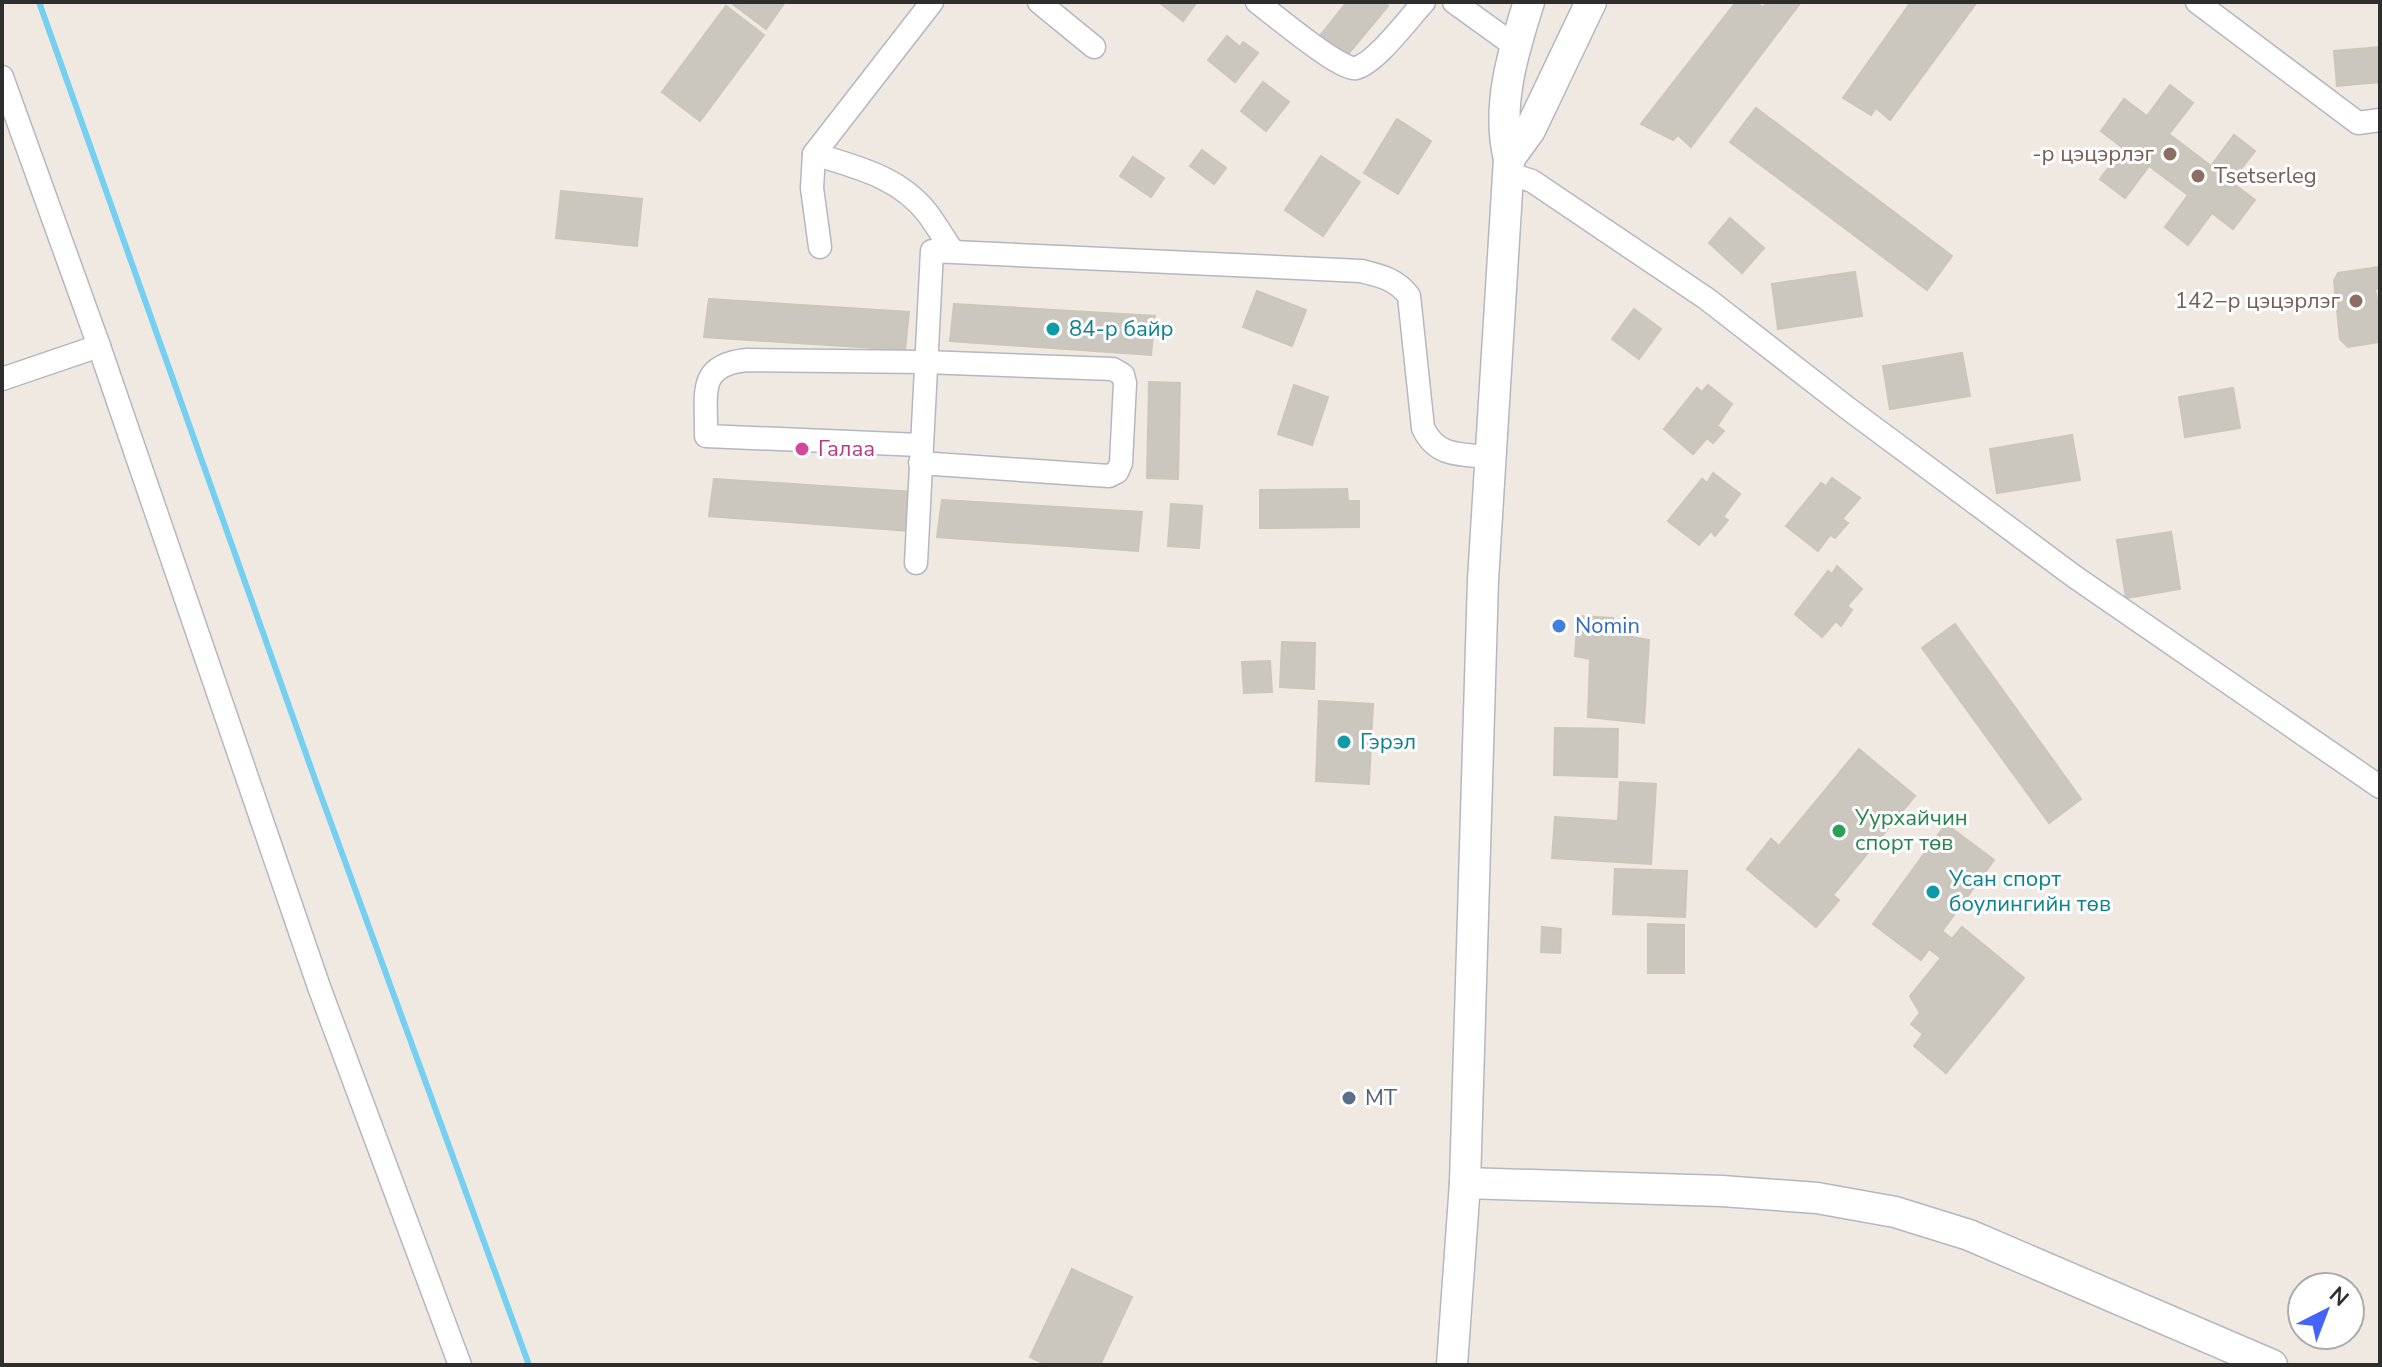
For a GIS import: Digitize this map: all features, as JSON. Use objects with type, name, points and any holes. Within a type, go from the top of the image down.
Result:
[{"type":"main road","points":[[1452,1365],[1465,1183],[1483,580],[1508,166],[1503,135],[1515,46],[1529,2]]},
{"type":"main road","points":[[1508,166],[1530,130],[1591,2]]},
{"type":"main road","points":[[1465,1183],[1722,1191],[1817,1198],[1895,1212],[1969,1235],[2272,1365]]},
{"type":"street","points":[[820,247],[812,188],[814,154],[932,2]]},
{"type":"street","points":[[1039,2],[1094,47]]},
{"type":"street","points":[[1257,2],[1350,69],[1357,68],[1374,56],[1424,2]]},
{"type":"street","points":[[1454,2],[1515,46]]},
{"type":"street","points":[[2197,2],[2358,123],[2380,120]]},
{"type":"street","points":[[2,77],[99,346],[319,987],[460,1365]]},
{"type":"street","points":[[814,154],[877,174],[906,192],[927,212],[952,250]]},
{"type":"street","points":[[1508,166],[1707,299],[2075,577],[2380,787]]},
{"type":"street","points":[[916,563],[932,251],[1346,270],[1382,276],[1400,283],[1409,296],[1423,428],[1430,443],[1445,451],[1491,457]]},
{"type":"street","points":[[2,379],[99,346]]},
{"type":"street","points":[[747,360],[1113,369],[1123,375],[1121,463],[1117,472],[1109,476],[920,454],[706,436],[707,385],[713,371],[725,362],[747,360]]},
{"type":"building","points":[[730,2],[785,2],[766,29]]},
{"type":"building","points":[[1159,2],[1197,2],[1183,21]]},
{"type":"building","points":[[1347,2],[1384,2],[1388,6],[1344,59],[1318,38]]},
{"type":"building","points":[[1736,2],[1755,2],[1763,7],[1767,2],[1801,2],[1691,147],[1678,135],[1673,140],[1641,124]]},
{"type":"building","points":[[1911,2],[1977,2],[1890,120],[1876,108],[1871,115],[1843,98]]},
{"type":"building","points":[[726,6],[764,35],[700,121],[662,92]]},
{"type":"building","points":[[1227,36],[1240,47],[1243,42],[1258,53],[1235,82],[1208,60]]},
{"type":"building","points":[[2380,47],[2380,82],[2337,86],[2334,51]]},
{"type":"building","points":[[1263,82],[1289,102],[1266,131],[1241,111]]},
{"type":"building","points":[[2170,85],[2193,103],[2169,134],[2211,166],[2234,135],[2255,151],[2231,182],[2255,200],[2233,229],[2212,213],[2188,245],[2165,227],[2188,195],[2149,166],[2125,198],[2100,179],[2123,148],[2101,131],[2124,99],[2147,116]]},
{"type":"building","points":[[1756,108],[1952,256],[1927,290],[1730,142]]},
{"type":"building","points":[[1397,119],[1431,141],[1398,194],[1364,173]]},
{"type":"building","points":[[1202,150],[1226,168],[1214,184],[1190,166]]},
{"type":"building","points":[[1321,156],[1360,182],[1323,236],[1285,210]]},
{"type":"building","points":[[1133,157],[1164,178],[1151,197],[1120,176]]},
{"type":"building","points":[[561,191],[642,199],[637,246],[556,238]]},
{"type":"building","points":[[1730,218],[1764,248],[1742,273],[1709,243]]},
{"type":"building","name":"142−р цэцэрлэг","points":[[2380,267],[2380,288],[2375,289],[2380,314],[2380,345],[2379,342],[2348,347],[2340,339],[2334,281],[2338,273]]},
{"type":"building","points":[[1855,272],[1862,316],[1778,329],[1772,284]]},
{"type":"building","points":[[1257,291],[1306,310],[1292,346],[1243,327]]},
{"type":"building","points":[[709,299],[909,312],[905,350],[704,337]]},
{"type":"building","name":"84-р байр","points":[[954,304],[1155,316],[1151,355],[950,341]]},
{"type":"building","points":[[1634,309],[1661,329],[1639,359],[1612,339]]},
{"type":"building","points":[[1962,353],[1970,396],[1890,409],[1883,366]]},
{"type":"building","points":[[1149,382],[1180,383],[1178,479],[1147,478]]},
{"type":"building","points":[[1294,385],[1328,397],[1312,445],[1278,434]]},
{"type":"building","points":[[1708,385],[1732,404],[1717,426],[1724,431],[1713,443],[1707,438],[1693,454],[1664,429],[1697,388],[1702,392]]},
{"type":"building","points":[[2233,388],[2240,428],[2185,437],[2179,397]]},
{"type":"building","points":[[2072,435],[2080,480],[1997,493],[1990,449]]},
{"type":"building","points":[[1713,473],[1740,494],[1723,517],[1728,520],[1715,536],[1711,531],[1699,545],[1668,521],[1702,479],[1707,483]]},
{"type":"building","points":[[1832,478],[1860,498],[1842,519],[1848,523],[1835,538],[1830,535],[1818,551],[1786,526],[1821,483],[1826,486]]},
{"type":"building","points":[[714,479],[914,492],[909,531],[709,516]]},
{"type":"building","points":[[1347,489],[1348,501],[1359,501],[1359,527],[1260,528],[1260,490]]},
{"type":"building","points":[[942,500],[1142,512],[1138,551],[937,537]]},
{"type":"building","points":[[1171,504],[1202,506],[1199,548],[1168,546]]},
{"type":"building","points":[[2171,532],[2180,589],[2126,598],[2117,540]]},
{"type":"building","points":[[1837,566],[1862,589],[1847,606],[1852,610],[1841,626],[1836,621],[1822,637],[1795,614],[1828,571],[1832,574]]},
{"type":"building","points":[[1578,616],[1613,618],[1615,634],[1649,640],[1644,723],[1588,717],[1590,659],[1575,656]]},
{"type":"building","points":[[1955,624],[2081,799],[2049,823],[1922,648]]},
{"type":"building","points":[[1282,642],[1315,643],[1314,689],[1280,687]]},
{"type":"building","points":[[1270,661],[1272,692],[1244,693],[1242,662]]},
{"type":"building","name":"Гэрэл","points":[[1319,701],[1373,704],[1369,784],[1316,781]]},
{"type":"building","points":[[1555,728],[1618,729],[1617,777],[1554,775]]},
{"type":"building","points":[[1859,749],[1915,796],[1833,895],[1839,900],[1816,927],[1747,869],[1771,839],[1779,846]]},
{"type":"building","points":[[1620,782],[1656,784],[1651,864],[1552,858],[1555,817],[1618,821]]},
{"type":"building","name":"Усан спорт боулингийн төв","points":[[1946,824],[1994,860],[1921,960],[1873,924]]},
{"type":"building","points":[[1615,869],[1687,871],[1685,917],[1613,914]]},
{"type":"building","points":[[1648,924],[1684,925],[1684,973],[1648,973]]},
{"type":"building","points":[[1542,927],[1561,929],[1560,953],[1541,952]]},
{"type":"building","points":[[1962,927],[2024,978],[1946,1073],[1914,1046],[1923,1034],[1911,1024],[1920,1013],[1910,996],[1941,958],[1928,948],[1942,931],[1952,939]]},
{"type":"building","points":[[1072,1269],[1132,1297],[1100,1365],[1047,1365],[1030,1357]]},
{"type":"waterway","points":[[39,2],[316,782],[529,1365]]},
{"type":"place","name":"-р цэцэрлэг","points":[[2170,154]]},
{"type":"place","name":"Tsetserleg","points":[[2198,176]]},
{"type":"place","name":"142−р цэцэрлэг","points":[[2356,301]]},
{"type":"place","name":"84-р байр","points":[[1053,329]]},
{"type":"place","name":"Галаа","points":[[802,449]]},
{"type":"place","name":"Nomin","points":[[1559,626]]},
{"type":"place","name":"Гэрэл","points":[[1344,742]]},
{"type":"place","name":"Уурхайчин спорт төв","points":[[1839,831]]},
{"type":"place","name":"Усан спорт боулингийн төв","points":[[1933,892]]},
{"type":"place","name":"МТ","points":[[1349,1098]]}]
